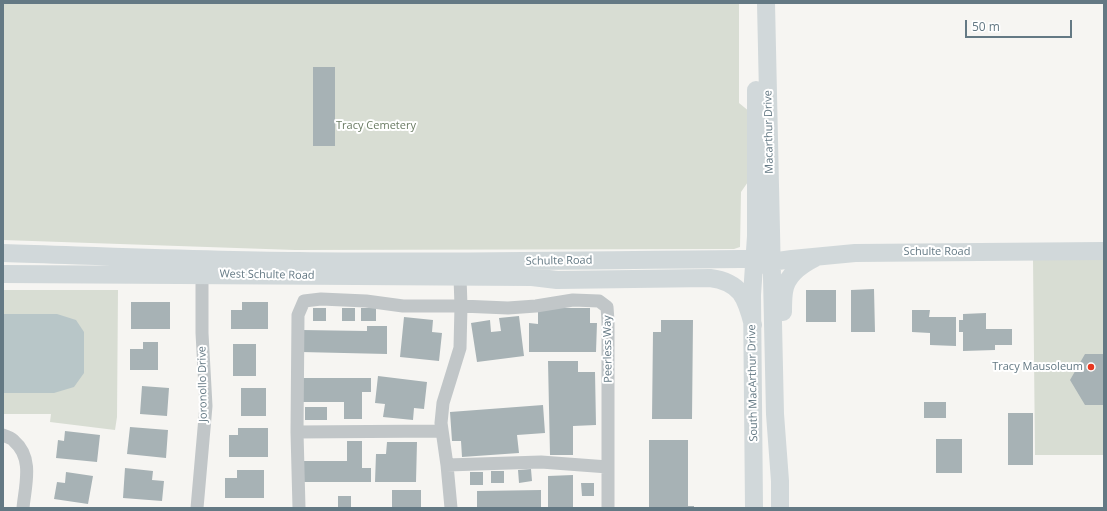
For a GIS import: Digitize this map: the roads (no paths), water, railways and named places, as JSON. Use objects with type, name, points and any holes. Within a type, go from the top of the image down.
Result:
[{"type":"main road","name":"Macarthur Drive","points":[[755,3],[756,236],[760,262]]},
{"type":"main road","name":"Macarthur Drive","points":[[760,262],[766,3]]},
{"type":"main road","name":"Schulte Road","points":[[346,261],[760,262],[879,252],[1104,251]]},
{"type":"main road","name":"West Schulte Road","points":[[3,253],[202,267],[460,277],[532,276]]},
{"type":"main road","points":[[774,388],[784,360],[784,290],[789,279],[796,270],[805,263],[822,256]]},
{"type":"main road","name":"West Schulte Road","points":[[3,274],[346,261]]},
{"type":"main road","name":"Schulte Road","points":[[532,276],[558,272],[738,268],[760,262]]},
{"type":"main road","name":"South MacArthur Drive","points":[[754,508],[752,295],[760,262]]},
{"type":"main road","name":"South MacArthur Drive","points":[[760,262],[774,388],[780,481],[780,508]]},
{"type":"main road","points":[[532,276],[557,280],[718,279],[734,286],[743,296],[748,307],[752,325]]},
{"type":"street","name":"Joronollo Drive","points":[[197,508],[206,406],[202,333],[202,267]]},
{"type":"street","points":[[451,508],[441,423],[443,403],[460,348],[460,277]]},
{"type":"street","points":[[299,508],[297,432],[298,315],[304,301],[321,298],[366,301],[403,306],[461,306]]},
{"type":"street","name":"Peerless Way","points":[[461,306],[508,308],[536,306],[573,300],[599,301],[607,307],[608,467]]},
{"type":"street","points":[[297,432],[441,431]]},
{"type":"street","points":[[3,435],[14,440],[23,451],[27,468],[23,508]]},
{"type":"street","points":[[447,465],[541,462],[608,467],[608,508]]},
{"type":"place","name":"Tracy Mausoleum","points":[[1091,367]]},
{"type":"park label","name":"Tracy Cemetery","points":[[376,126]]}]
